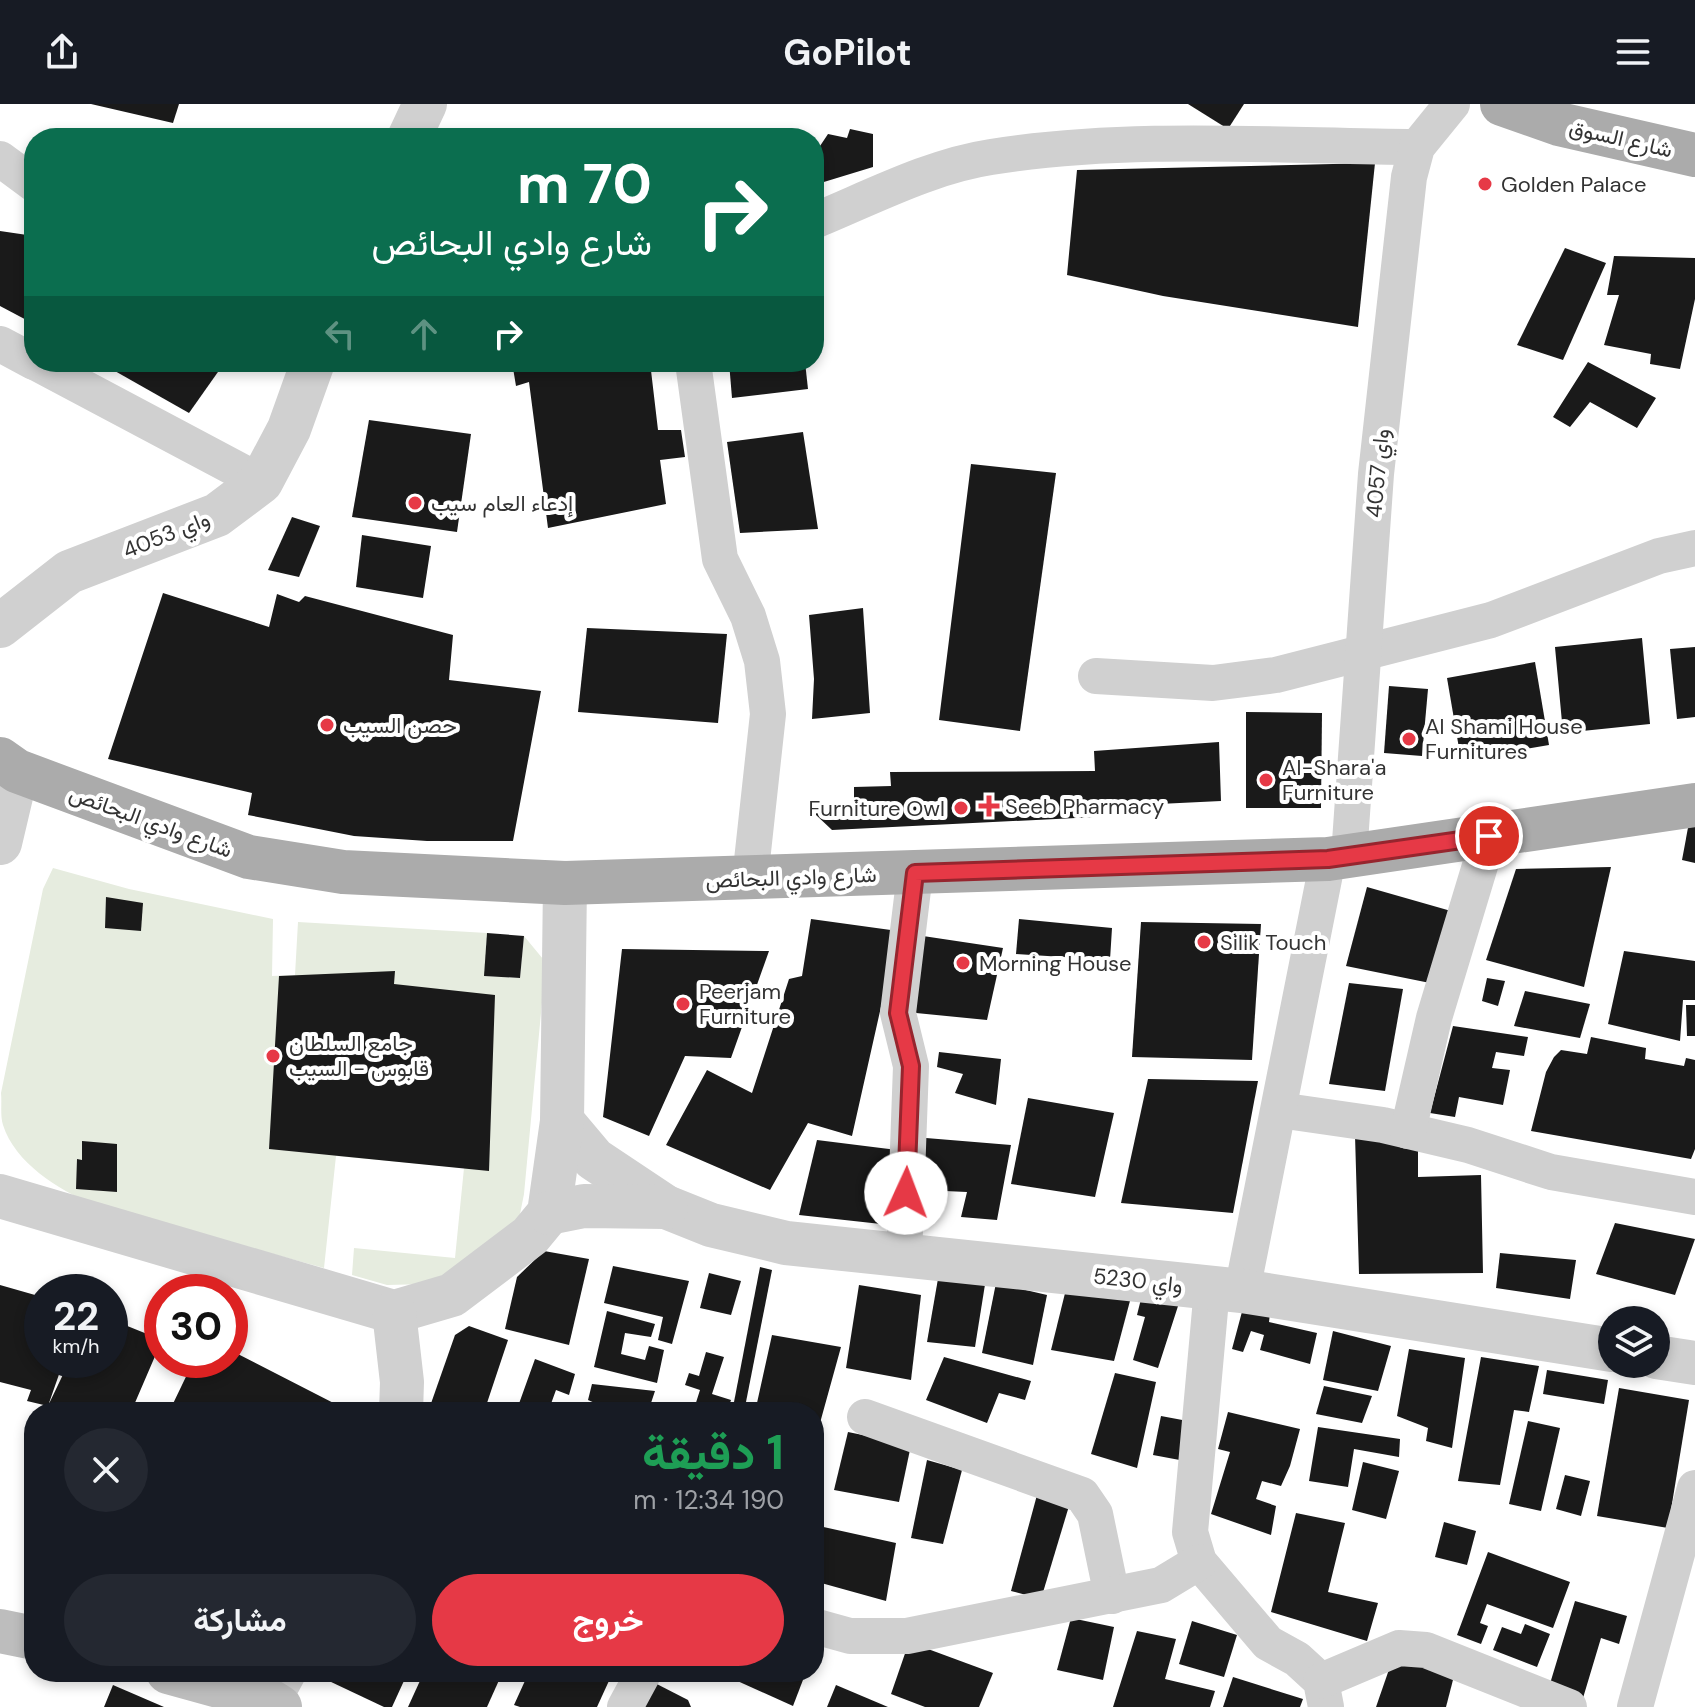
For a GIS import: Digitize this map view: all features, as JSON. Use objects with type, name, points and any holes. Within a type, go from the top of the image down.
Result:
[{"type":"main road","name":"شارع السوق","points":[[1502,104],[1559,124],[1695,155]]},
{"type":"main road","name":"شارع وادي البحائص","points":[[9,765],[249,857],[343,872],[565,883],[1338,858],[1695,805]]},
{"type":"main road","points":[[0,1631],[24,1636]]},
{"type":"main road","points":[[220,1682],[278,1693]]},
{"type":"street","points":[[414,128],[425,104]]},
{"type":"street","name":"واي 4057","points":[[1199,1562],[1190,1532],[1227,1289],[1279,1110],[1338,858],[1363,653],[1376,474],[1409,177],[1417,147],[1452,104]]},
{"type":"street","points":[[824,217],[926,176],[989,157],[1114,145],[1417,147]]},
{"type":"street","points":[[0,159],[24,177]]},
{"type":"street","points":[[0,344],[24,357]]},
{"type":"street","points":[[53,372],[261,482]]},
{"type":"street","name":"واي 4053","points":[[0,626],[69,572],[217,515],[261,482],[289,429],[309,372]]},
{"type":"street","points":[[694,372],[720,559],[748,616],[762,661],[768,714],[750,879]]},
{"type":"street","points":[[1096,676],[1213,683],[1276,675],[1491,620],[1659,556],[1695,548]]},
{"type":"street","points":[[0,843],[9,765]]},
{"type":"street","points":[[1408,1131],[1434,1018],[1489,836]]},
{"type":"street","points":[[904,1257],[911,1066],[898,1013],[915,873]]},
{"type":"street","points":[[0,1196],[394,1312],[452,1295],[518,1246],[549,1213],[562,1121],[565,883]]},
{"type":"street","points":[[1279,1110],[1408,1131],[1468,1145],[1551,1172],[1695,1197]]},
{"type":"street","name":"واي 5230","points":[[562,1121],[594,1159],[666,1207],[711,1225],[786,1243],[1227,1289],[1598,1348]]},
{"type":"street","name":"واي 5230","points":[[549,1213],[584,1206],[666,1207]]},
{"type":"street","points":[[394,1312],[401,1402]]},
{"type":"street","points":[[1670,1359],[1695,1363]]},
{"type":"street","points":[[865,1417],[1082,1495],[1095,1514],[1112,1596]]},
{"type":"street","points":[[1635,1707],[1695,1488]]},
{"type":"street","points":[[824,1629],[850,1636],[887,1638],[1161,1585],[1199,1562],[1268,1643],[1297,1659],[1323,1694],[1399,1648],[1426,1650],[1522,1699],[1569,1707]]},
{"type":"street","points":[[625,1707],[639,1682]]},
{"type":"shaded area","name":"جامع السلطان قابوس - السيب","points":[[53,868],[129,889],[273,919],[272,976],[295,975],[298,922],[487,933],[485,976],[520,978],[524,936],[543,959],[544,981],[524,1194],[519,1219],[508,1242],[427,1284],[387,1285],[352,1275],[354,1248],[455,1258],[464,1168],[336,1156],[324,1268],[92,1204],[65,1191],[39,1173],[9,1139],[2,1121],[1,1093],[43,889]]},
{"type":"building","points":[[91,104],[179,104],[173,123]]},
{"type":"building","points":[[1188,104],[1244,104],[1228,129]]},
{"type":"building","points":[[850,129],[873,134],[873,167],[824,182],[824,140],[828,134],[847,138]]},
{"type":"building","points":[[1375,163],[1358,327],[1163,296],[1067,275],[1077,170]]},
{"type":"building","points":[[0,231],[24,235],[24,319],[0,306]]},
{"type":"building","points":[[1565,248],[1606,263],[1563,360],[1517,345]]},
{"type":"building","points":[[1614,256],[1695,258],[1695,299],[1680,369],[1650,364],[1651,354],[1604,345],[1619,295],[1607,295]]},
{"type":"building","points":[[1588,362],[1656,398],[1637,428],[1590,402],[1570,427],[1553,417]]},
{"type":"building","points":[[117,372],[218,372],[189,413]]},
{"type":"building","points":[[514,372],[651,372],[658,430],[681,430],[685,457],[660,460],[666,504],[548,528],[529,382],[516,386]]},
{"type":"building","points":[[730,372],[806,372],[808,389],[732,398]]},
{"type":"building","points":[[369,420],[471,434],[457,532],[352,517]]},
{"type":"building","points":[[803,432],[818,529],[740,533],[727,442]]},
{"type":"building","points":[[971,464],[1056,473],[1020,731],[939,720]]},
{"type":"building","points":[[292,517],[320,526],[299,577],[268,570]]},
{"type":"building","points":[[362,535],[431,546],[423,598],[356,587]]},
{"type":"building","name":"حصن السيب","points":[[163,593],[269,627],[277,594],[299,602],[305,596],[453,635],[449,680],[541,691],[513,841],[427,841],[354,836],[248,815],[252,793],[108,759]]},
{"type":"building","points":[[863,608],[870,713],[812,719],[814,679],[809,615]]},
{"type":"building","points":[[587,628],[727,634],[718,723],[578,712]]},
{"type":"building","points":[[1642,638],[1650,724],[1563,733],[1555,647]]},
{"type":"building","points":[[1695,647],[1695,717],[1677,719],[1670,649]]},
{"type":"building","points":[[1535,662],[1549,745],[1461,760],[1447,678]]},
{"type":"building","points":[[1389,686],[1428,689],[1422,756],[1384,753]]},
{"type":"building","points":[[1246,712],[1322,713],[1321,808],[1246,808]]},
{"type":"building","points":[[1219,742],[1221,801],[1097,807],[1096,817],[832,830],[815,814],[815,804],[854,803],[854,787],[891,786],[890,772],[1095,771],[1094,751]]},
{"type":"building","points":[[1690,817],[1695,818],[1695,863],[1682,860]]},
{"type":"building","points":[[1611,867],[1584,987],[1486,960],[1516,869]]},
{"type":"building","points":[[1367,887],[1451,911],[1430,983],[1346,966]]},
{"type":"building","points":[[106,897],[143,903],[141,931],[105,928]]},
{"type":"building","points":[[811,919],[898,931],[852,1136],[808,1123],[770,1190],[666,1145],[707,1070],[752,1093],[789,979],[802,976]]},
{"type":"building","points":[[1019,919],[1112,928],[1110,960],[1016,954]]},
{"type":"building","points":[[1141,922],[1261,924],[1252,1060],[1132,1057]]},
{"type":"building","points":[[487,933],[524,936],[520,978],[484,976]]},
{"type":"building","points":[[923,936],[1003,948],[987,1020],[906,1012]]},
{"type":"building","name":"Peerjam Furniture","points":[[622,949],[769,951],[731,1058],[685,1056],[649,1136],[603,1117]]},
{"type":"building","points":[[1624,951],[1695,961],[1695,1000],[1683,1000],[1680,1041],[1608,1024]]},
{"type":"building","points":[[395,971],[394,984],[495,995],[489,1171],[269,1149],[279,976]]},
{"type":"building","points":[[1487,978],[1505,981],[1498,1006],[1482,1001]]},
{"type":"building","points":[[1349,983],[1403,989],[1385,1091],[1329,1084]]},
{"type":"building","points":[[1525,991],[1590,1004],[1580,1038],[1514,1026]]},
{"type":"building","points":[[1686,1005],[1695,1005],[1695,1036],[1687,1036]]},
{"type":"building","points":[[1453,1026],[1528,1037],[1524,1056],[1496,1052],[1492,1068],[1510,1070],[1503,1105],[1459,1097],[1455,1117],[1430,1113]]},
{"type":"building","points":[[1591,1037],[1646,1048],[1645,1059],[1684,1066],[1686,1058],[1695,1060],[1695,1149],[1691,1159],[1531,1131],[1546,1072],[1554,1057],[1561,1050],[1587,1054]]},
{"type":"building","points":[[939,1052],[1001,1059],[996,1105],[955,1093],[963,1074],[937,1067]]},
{"type":"building","points":[[1148,1079],[1258,1081],[1233,1213],[1121,1203]]},
{"type":"building","points":[[1028,1098],[1114,1113],[1095,1197],[1011,1184]]},
{"type":"building","points":[[1355,1135],[1418,1142],[1418,1177],[1481,1175],[1483,1273],[1359,1274]]},
{"type":"building","points":[[926,1138],[1011,1145],[997,1220],[961,1217],[967,1192],[945,1191],[942,1210],[913,1209]]},
{"type":"building","points":[[817,1140],[897,1150],[881,1224],[799,1215]]},
{"type":"building","points":[[82,1141],[117,1144],[117,1192],[76,1189],[77,1159],[82,1160]]},
{"type":"building","points":[[1615,1223],[1695,1239],[1675,1295],[1596,1274]]},
{"type":"building","points":[[544,1251],[589,1259],[569,1345],[505,1329],[517,1277]]},
{"type":"building","points":[[1500,1253],[1576,1260],[1570,1299],[1496,1288]]},
{"type":"building","points":[[613,1266],[689,1281],[672,1344],[658,1340],[663,1317],[604,1303]]},
{"type":"building","points":[[760,1267],[772,1270],[746,1402],[734,1402]]},
{"type":"building","points":[[987,1272],[975,1347],[927,1342],[939,1273]]},
{"type":"building","points":[[709,1273],[741,1281],[731,1315],[700,1308]]},
{"type":"building","points":[[996,1283],[1047,1295],[1033,1365],[982,1353]]},
{"type":"building","points":[[0,1285],[24,1292],[24,1378],[58,1378],[49,1402],[27,1401],[31,1390],[0,1382]]},
{"type":"building","points":[[859,1285],[921,1295],[911,1380],[846,1368]]},
{"type":"building","points":[[1067,1285],[1131,1297],[1114,1361],[1051,1350]]},
{"type":"building","points":[[1142,1295],[1179,1303],[1158,1368],[1133,1360],[1145,1317],[1137,1315]]},
{"type":"building","points":[[1243,1308],[1270,1313],[1269,1322],[1317,1333],[1310,1364],[1260,1350],[1264,1335],[1251,1331],[1243,1352],[1232,1349]]},
{"type":"building","points":[[607,1311],[655,1324],[651,1337],[625,1333],[621,1354],[645,1360],[649,1346],[664,1350],[657,1383],[594,1367]]},
{"type":"building","points":[[128,1326],[144,1333],[146,1378],[135,1402],[50,1402],[61,1378],[128,1378]]},
{"type":"building","points":[[469,1326],[508,1340],[487,1402],[432,1402],[455,1335]]},
{"type":"building","points":[[1333,1331],[1391,1346],[1378,1391],[1323,1380]]},
{"type":"building","points":[[772,1335],[841,1347],[824,1408],[824,1402],[757,1402]]},
{"type":"building","points":[[1409,1349],[1465,1358],[1452,1448],[1426,1441],[1428,1428],[1397,1416]]},
{"type":"building","points":[[706,1352],[724,1357],[712,1394],[730,1402],[696,1402],[700,1390],[685,1385],[689,1373],[699,1376]]},
{"type":"building","points":[[944,1357],[1031,1381],[1025,1400],[999,1393],[987,1423],[926,1400]]},
{"type":"building","points":[[1481,1357],[1539,1366],[1529,1412],[1514,1410],[1500,1485],[1458,1481]]},
{"type":"building","points":[[248,1359],[331,1402],[174,1402],[185,1378],[248,1378]]},
{"type":"building","points":[[535,1359],[575,1374],[569,1395],[556,1390],[552,1402],[520,1402]]},
{"type":"building","points":[[1547,1370],[1608,1380],[1604,1404],[1543,1394]]},
{"type":"building","points":[[1115,1373],[1156,1382],[1137,1468],[1091,1454]]},
{"type":"building","points":[[592,1384],[655,1391],[651,1402],[588,1400]]},
{"type":"building","points":[[1324,1386],[1372,1396],[1362,1423],[1316,1414]]},
{"type":"building","points":[[1619,1388],[1689,1400],[1668,1528],[1597,1516]]},
{"type":"building","points":[[1228,1412],[1300,1429],[1281,1486],[1262,1481],[1256,1499],[1276,1506],[1271,1535],[1211,1514],[1230,1452],[1218,1449]]},
{"type":"building","points":[[1161,1416],[1193,1422],[1185,1461],[1153,1455]]},
{"type":"building","points":[[1528,1421],[1560,1428],[1541,1511],[1509,1504]]},
{"type":"building","points":[[1318,1427],[1400,1439],[1399,1457],[1354,1449],[1348,1487],[1309,1481]]},
{"type":"building","points":[[848,1432],[911,1445],[899,1502],[834,1490]]},
{"type":"building","points":[[927,1460],[962,1470],[943,1544],[911,1538]]},
{"type":"building","points":[[1363,1462],[1399,1471],[1386,1519],[1352,1510]]},
{"type":"building","points":[[1565,1475],[1590,1481],[1581,1516],[1556,1509]]},
{"type":"building","points":[[1037,1495],[1069,1506],[1041,1599],[1011,1591]]},
{"type":"building","points":[[1296,1513],[1345,1523],[1328,1592],[1378,1603],[1367,1641],[1271,1612]]},
{"type":"building","points":[[1444,1522],[1476,1531],[1467,1565],[1435,1557]]},
{"type":"building","points":[[824,1527],[896,1543],[886,1601],[824,1584]]},
{"type":"building","points":[[1488,1552],[1570,1582],[1553,1628],[1487,1604],[1480,1623],[1488,1626],[1481,1644],[1457,1635]]},
{"type":"building","points":[[1575,1601],[1627,1616],[1619,1644],[1601,1638],[1583,1698],[1549,1687]]},
{"type":"building","points":[[1071,1618],[1114,1627],[1103,1680],[1057,1670]]},
{"type":"building","points":[[1192,1621],[1237,1635],[1224,1677],[1179,1664]]},
{"type":"building","points":[[1525,1624],[1550,1634],[1537,1667],[1493,1650],[1502,1627],[1521,1634]]},
{"type":"building","points":[[1137,1631],[1176,1639],[1165,1679],[1215,1691],[1210,1707],[1113,1707]]},
{"type":"building","points":[[909,1642],[993,1673],[979,1707],[925,1707],[891,1694]]},
{"type":"building","points":[[1394,1655],[1454,1676],[1446,1707],[1376,1707]]},
{"type":"building","points":[[1233,1677],[1303,1699],[1300,1707],[1223,1707]]},
{"type":"building","points":[[331,1682],[403,1682],[392,1707],[384,1707]]},
{"type":"building","points":[[419,1682],[498,1682],[487,1707],[408,1707]]},
{"type":"building","points":[[524,1682],[608,1682],[597,1707],[514,1705]]},
{"type":"building","points":[[648,1682],[653,1682],[688,1700],[691,1707],[635,1707]]},
{"type":"building","points":[[740,1682],[802,1682],[793,1706]]},
{"type":"building","points":[[113,1685],[164,1707],[104,1707]]},
{"type":"building","points":[[836,1685],[888,1707],[827,1707]]},
{"type":"place","name":"Golden Palace","points":[[1485,184]]},
{"type":"place","name":"إدعاء العام سيب","points":[[415,503]]},
{"type":"place","name":"حصن السيب","points":[[327,725]]},
{"type":"place","name":"Al Shami House Furnitures","points":[[1409,739]]},
{"type":"place","name":"Al-Shara'a Furniture","points":[[1266,780]]},
{"type":"place","name":"Seeb Pharmacy","points":[[989,806]]},
{"type":"place","name":"Furniture Owl","points":[[961,808]]},
{"type":"place","name":"Silik Touch","points":[[1204,942]]},
{"type":"place","name":"Morning House","points":[[963,963]]},
{"type":"place","name":"Peerjam Furniture","points":[[683,1004]]},
{"type":"place","name":"جامع السلطان قابوس - السيب","points":[[273,1056]]},
{"type":"route","points":[[906,1193],[911,1066],[898,1013],[915,873],[1328,859],[1489,836]]}]
